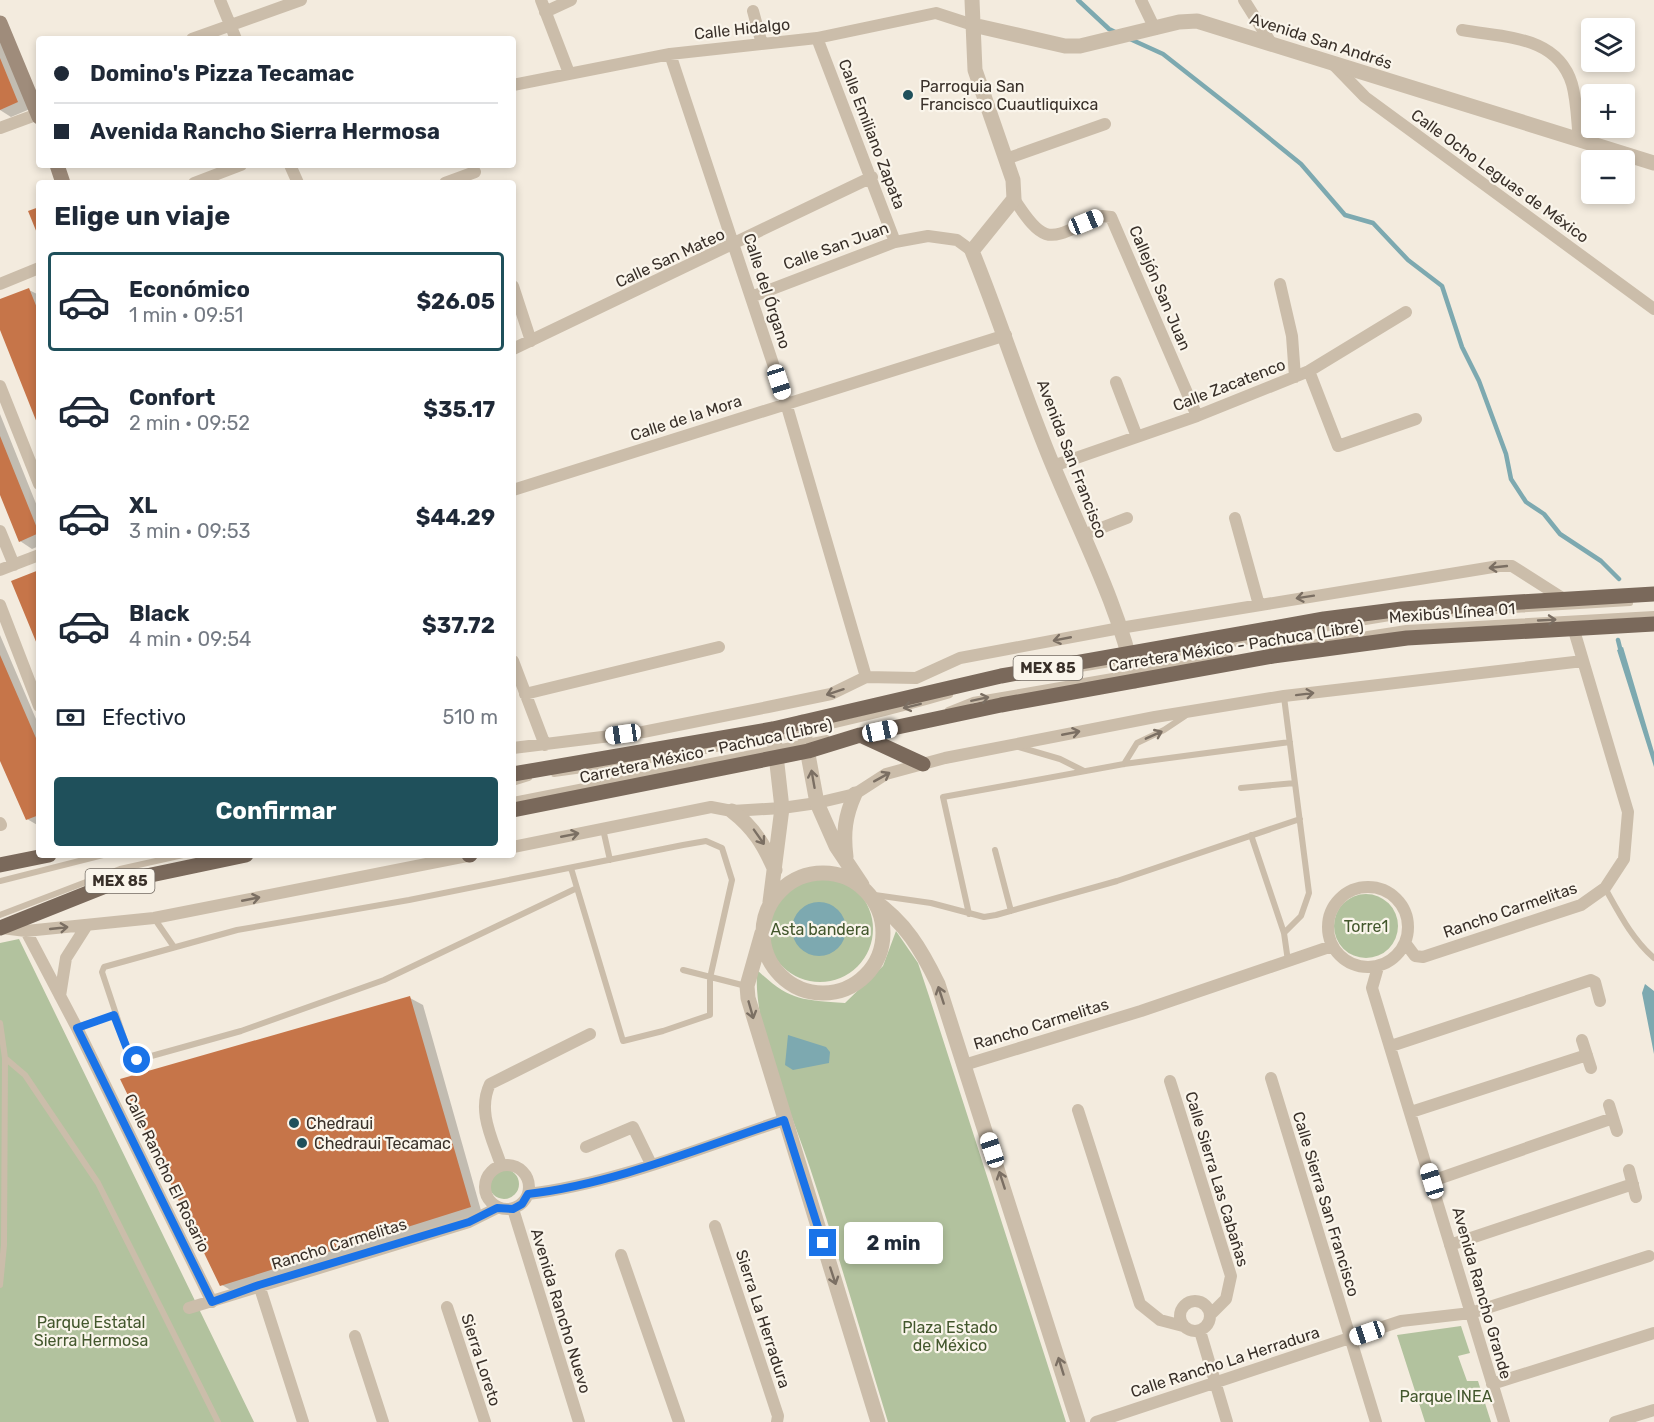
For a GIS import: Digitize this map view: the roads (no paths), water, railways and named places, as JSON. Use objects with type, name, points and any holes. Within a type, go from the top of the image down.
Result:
[{"type":"main road","points":[[0,23],[36,104]]},
{"type":"main road","name":"Carretera México - Pachuca (Libre)","points":[[516,809],[775,743],[805,737],[860,735],[1001,705],[1132,667],[1324,619],[1402,609],[1567,601],[1654,594]]},
{"type":"main road","name":"Carretera México - Pachuca (Libre)","points":[[516,775],[649,750],[775,743],[805,737],[919,693],[1358,643],[1648,624]]},
{"type":"main road","points":[[860,735],[923,764]]},
{"type":"main road","points":[[0,865],[36,858]]},
{"type":"main road","name":"MEX 85","points":[[0,928],[113,883],[232,858]]},
{"type":"street","points":[[220,0],[235,36]]},
{"type":"street","points":[[200,36],[280,3],[301,0]]},
{"type":"street","points":[[569,73],[543,6],[571,0]]},
{"type":"street","points":[[972,0],[975,70],[1013,180],[1014,199],[972,251]]},
{"type":"street","points":[[1141,0],[1155,29]]},
{"type":"street","points":[[1244,0],[1272,43]]},
{"type":"street","points":[[753,10],[762,44]]},
{"type":"street","name":"Calle Hidalgo","points":[[516,84],[670,54],[817,38],[936,13],[973,25]]},
{"type":"street","name":"Avenida San Andrés","points":[[973,25],[1065,46],[1109,41],[1197,21],[1654,163]]},
{"type":"street","points":[[1462,30],[1540,44],[1558,57],[1572,84],[1580,140]]},
{"type":"street","name":"Calle Emiliano Zapata","points":[[817,38],[895,242]]},
{"type":"street","name":"Calle del Órgano","points":[[670,54],[786,403],[867,677]]},
{"type":"street","name":"Calle Ocho Leguas de México","points":[[1332,63],[1365,97],[1654,309]]},
{"type":"street","points":[[0,128],[36,107]]},
{"type":"street","points":[[1006,159],[1106,124]]},
{"type":"street","points":[[217,178],[235,168]]},
{"type":"street","points":[[455,180],[476,174]]},
{"type":"street","name":"Calle San Mateo","points":[[516,348],[735,245],[872,177]]},
{"type":"street","name":"Callejón San Juan","points":[[1014,199],[1033,228],[1043,235],[1054,235],[1102,216],[1111,217],[1197,416]]},
{"type":"street","name":"Calle San Juan","points":[[751,297],[895,242],[928,236],[957,240],[972,251]]},
{"type":"street","name":"Avenida San Francisco","points":[[972,251],[1006,335],[1053,466],[1120,628],[1132,667]]},
{"type":"street","points":[[0,284],[36,269]]},
{"type":"street","points":[[1280,284],[1292,336],[1294,377]]},
{"type":"street","points":[[516,295],[531,341]]},
{"type":"street","name":"Calle Zacatenco","points":[[1053,466],[1197,416],[1310,371],[1406,312]]},
{"type":"street","name":"Calle de la Mora","points":[[516,489],[1006,335]]},
{"type":"street","points":[[1310,371],[1338,446],[1416,419]]},
{"type":"street","points":[[1116,382],[1137,437]]},
{"type":"street","points":[[0,386],[36,476]]},
{"type":"street","points":[[1083,535],[1128,518]]},
{"type":"street","points":[[1235,518],[1259,605]]},
{"type":"street","points":[[0,531],[14,565]]},
{"type":"street","points":[[0,570],[36,556]]},
{"type":"street","points":[[516,748],[643,732],[768,707],[831,694],[867,677],[916,678],[960,658],[1120,628],[1512,566],[1567,601]]},
{"type":"street","points":[[0,605],[36,698]]},
{"type":"street","name":"Rancho Carmelitas","points":[[1406,944],[1415,956],[1423,957],[1581,905],[1605,888],[1624,859],[1628,812],[1582,661],[1580,627]]},
{"type":"street","points":[[525,694],[719,647]]},
{"type":"street","points":[[516,846],[711,807],[732,811],[817,803],[855,794],[886,774],[923,764],[1191,711],[1284,696],[1582,661]]},
{"type":"street","points":[[516,669],[546,744]]},
{"type":"street","points":[[916,678],[919,693]]},
{"type":"street","points":[[762,933],[766,954],[777,973],[794,987],[815,994],[837,993],[858,983],[874,966],[883,945],[883,921],[846,862],[817,803],[801,700]]},
{"type":"street","points":[[768,707],[775,743],[782,808],[776,871],[770,903],[747,986],[784,1120],[878,1422]]},
{"type":"street","points":[[643,732],[649,750]]},
{"type":"street","points":[[846,862],[843,833],[846,814],[855,794]]},
{"type":"street","points":[[732,811],[748,823],[763,842],[776,871]]},
{"type":"street","points":[[0,928],[26,931],[154,918],[456,858]]},
{"type":"street","points":[[770,903],[788,883],[813,873],[840,875],[896,915],[919,945],[938,984],[1078,1422]]},
{"type":"street","points":[[1357,887],[1376,887],[1392,894],[1404,908],[1409,926],[1406,944],[1395,959],[1378,967],[1360,968],[1343,960],[1332,946],[1327,928],[1330,910],[1341,896],[1357,887]]},
{"type":"street","points":[[60,996],[66,958],[87,924]]},
{"type":"street","name":"Calle Rancho El Rosario","points":[[26,931],[77,1028],[212,1302]]},
{"type":"street","name":"Rancho Carmelitas","points":[[964,1065],[1141,1011],[1332,946]]},
{"type":"street","name":"Avenida Rancho Grande","points":[[1378,967],[1372,988],[1504,1422]]},
{"type":"street","points":[[1391,1046],[1593,980],[1600,1001]]},
{"type":"street","points":[[501,1165],[484,1111],[484,1096],[490,1084],[590,1034]]},
{"type":"street","points":[[1582,1040],[1591,1068]]},
{"type":"street","points":[[1411,1112],[1587,1055]]},
{"type":"street","name":"Calle Sierra San Francisco","points":[[1271,1078],[1376,1422]]},
{"type":"street","name":"Calle Sierra Las Cabañas","points":[[1170,1081],[1231,1276],[1226,1299],[1210,1316]]},
{"type":"street","points":[[1610,1105],[1617,1131]]},
{"type":"street","points":[[1078,1110],[1140,1304],[1160,1320],[1183,1326],[1190,1331],[1200,1331],[1208,1325],[1210,1316],[1203,1304],[1189,1302],[1180,1312],[1183,1326]]},
{"type":"street","points":[[1432,1181],[1613,1118]]},
{"type":"street","points":[[528,1194],[558,1190],[651,1164],[784,1120]]},
{"type":"street","points":[[586,1147],[633,1127],[651,1164]]},
{"type":"street","points":[[501,1165],[510,1165],[526,1175],[528,1194],[522,1204],[513,1209],[497,1208],[489,1201],[484,1191],[485,1180],[491,1171],[501,1165]]},
{"type":"street","points":[[1629,1170],[1636,1197]]},
{"type":"street","points":[[1450,1245],[1633,1184]]},
{"type":"street","name":"Rancho Carmelitas","points":[[189,1308],[469,1222],[497,1208]]},
{"type":"street","name":"Avenida Rancho Nuevo","points":[[513,1209],[579,1422]]},
{"type":"street","name":"Sierra La Herradura","points":[[715,1226],[778,1416],[777,1422]]},
{"type":"street","points":[[621,1255],[679,1422]]},
{"type":"street","name":"Calle Rancho La Herradura","points":[[1096,1422],[1401,1321],[1471,1313],[1649,1256]]},
{"type":"street","points":[[259,1285],[303,1422]]},
{"type":"street","name":"Sierra Loreto","points":[[447,1307],[484,1422]]},
{"type":"street","points":[[1200,1331],[1227,1422]]},
{"type":"street","points":[[1492,1384],[1654,1333]]},
{"type":"street","points":[[355,1336],[383,1422]]},
{"type":"street","points":[[1615,1422],[1654,1410]]},
{"type":"lane","name":"Mexibús Línea 01","points":[[805,737],[943,712],[973,700],[1132,667],[1396,618],[1654,600]]},
{"type":"lane","name":"Mexibús Línea 01","points":[[805,737],[987,684],[1132,667],[1406,628],[1654,614]]},
{"type":"lane","points":[[1284,696],[1309,893],[1301,916],[1284,933]]},
{"type":"lane","points":[[1124,764],[1137,743],[1164,730],[1191,711]]},
{"type":"lane","points":[[969,914],[943,797],[1124,764],[1290,742]]},
{"type":"lane","points":[[516,776],[530,778],[775,743]]},
{"type":"lane","points":[[516,799],[775,743]]},
{"type":"lane","points":[[1012,745],[1060,759],[1084,771]]},
{"type":"lane","points":[[1240,788],[1295,783]]},
{"type":"lane","points":[[868,894],[931,903],[984,917],[1117,881],[1300,819]]},
{"type":"lane","points":[[603,829],[610,860]]},
{"type":"lane","points":[[1251,835],[1284,933],[1288,961]]},
{"type":"lane","points":[[571,868],[623,1041],[663,1031],[710,1015],[710,978],[732,879],[722,848],[706,841],[409,900],[252,927],[174,946],[104,967],[102,972],[114,1015],[131,1059],[137,1060],[241,1031],[384,980],[577,888]]},
{"type":"lane","points":[[995,850],[1011,911]]},
{"type":"lane","points":[[0,881],[91,858]]},
{"type":"lane","points":[[0,915],[120,869],[170,858]]},
{"type":"lane","points":[[1605,888],[1629,931],[1642,948],[1654,958]]},
{"type":"lane","points":[[154,918],[174,946]]},
{"type":"lane","points":[[683,970],[747,986]]},
{"type":"lane","points":[[77,1028],[114,1015]]},
{"type":"lane","points":[[0,1023],[5,1058],[4,1245],[0,1285]]},
{"type":"lane","points":[[5,1058],[25,1075],[98,1183],[218,1422]]},
{"type":"water","points":[[1623,647],[1654,752],[1654,767],[1617,650]]},
{"type":"water","points":[[819,902],[829,904],[838,910],[844,919],[846,929],[844,939],[838,948],[829,954],[819,956],[809,954],[800,948],[794,939],[792,929],[794,919],[800,910],[809,904]]},
{"type":"water","points":[[1645,984],[1654,991],[1654,1054],[1642,993]]},
{"type":"water","points":[[788,1035],[826,1047],[830,1052],[829,1063],[793,1070],[785,1065]]},
{"type":"waterway","points":[[1078,0],[1109,29],[1117,33]]},
{"type":"waterway","points":[[1130,39],[1163,54],[1242,116],[1301,164],[1345,215],[1373,223],[1408,260],[1442,286],[1462,347],[1479,381],[1506,454],[1511,479],[1526,502],[1544,514],[1560,534],[1601,561],[1619,579]]},
{"type":"waterway","points":[[1618,640],[1621,652]]},
{"type":"place","name":"Parroquia San Francisco Cuautliquixca","points":[[908,95]]},
{"type":"place","name":"Chedraui","points":[[294,1123]]},
{"type":"place","name":"Chedraui Tecamac","points":[[302,1143]]},
{"type":"park label","name":"Torre1","points":[[1366,926]]},
{"type":"park label","name":"Asta bandera","points":[[820,929]]},
{"type":"park label","name":"Parque Estatal Sierra Hermosa","points":[[91,1331]]},
{"type":"park label","name":"Plaza Estado de México","points":[[950,1336]]},
{"type":"park label","name":"Parque INEA","points":[[1446,1396]]}]
